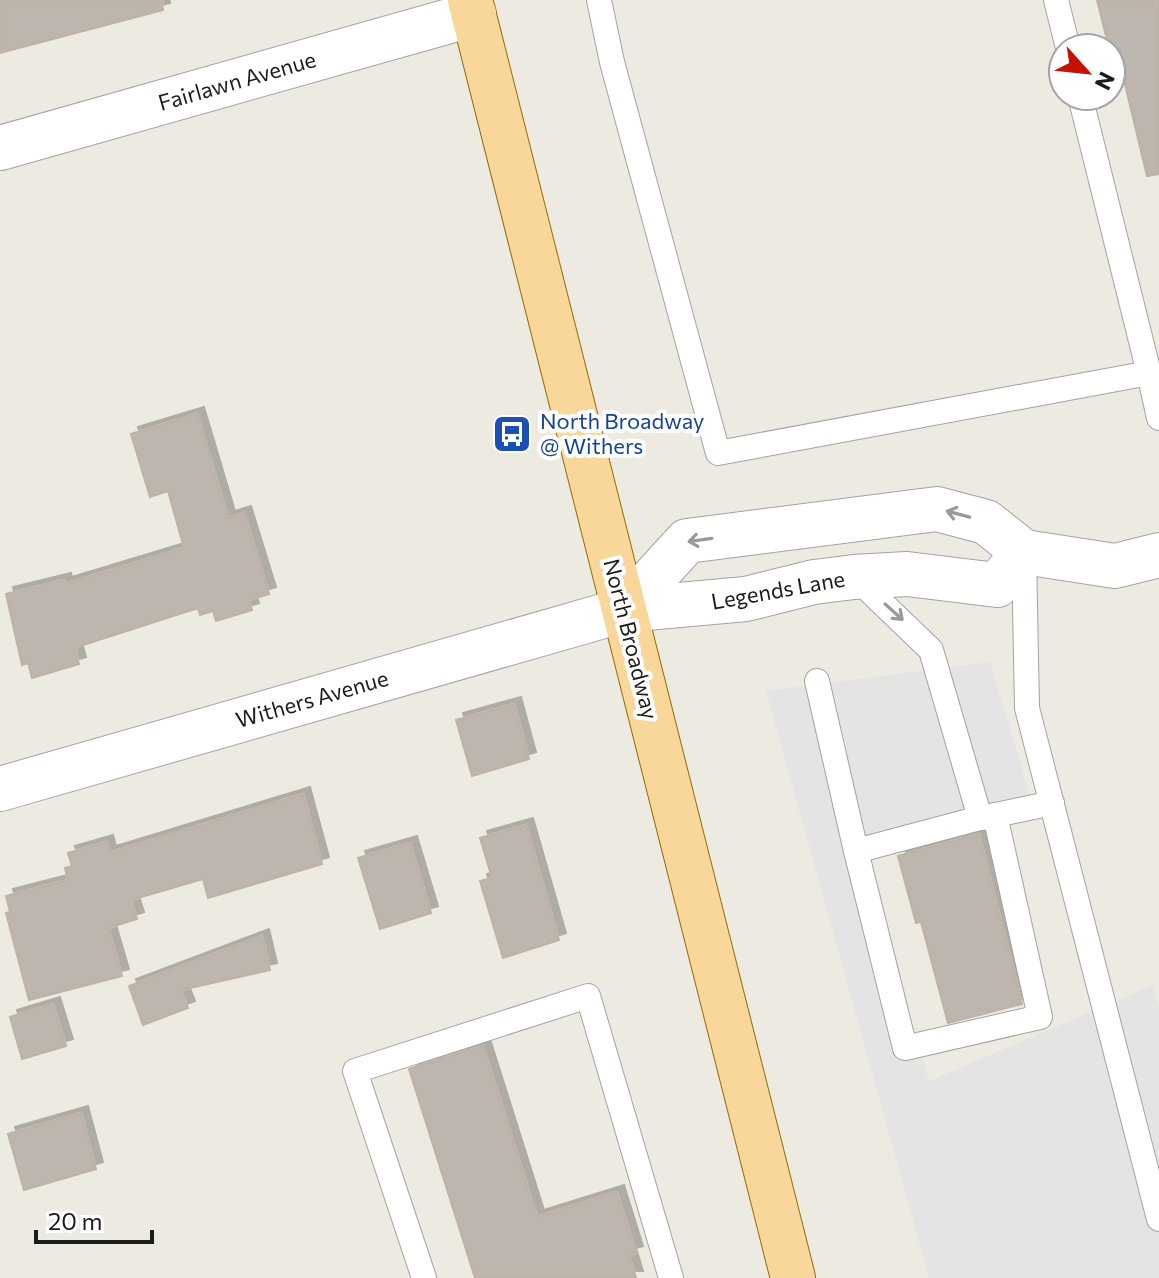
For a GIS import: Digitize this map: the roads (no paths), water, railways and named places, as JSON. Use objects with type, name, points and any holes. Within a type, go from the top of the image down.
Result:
[{"type":"main road","name":"North Broadway","points":[[472,7],[793,1278]]},
{"type":"street","name":"Fairlawn Avenue","points":[[0,148],[472,7]]},
{"type":"street","points":[[624,610],[687,541],[937,509],[986,522],[1024,552],[1115,566],[1159,555]]},
{"type":"street","name":"Legends Lane","points":[[624,610],[746,599],[814,582],[854,577],[907,574],[997,585],[1024,552]]},
{"type":"street","name":"Withers Avenue","points":[[0,789],[624,610]]},
{"type":"lane","points":[[599,0],[612,62],[718,453],[1149,373]]},
{"type":"lane","points":[[1056,0],[1064,32]]},
{"type":"lane","points":[[1084,112],[1159,418]]},
{"type":"lane","points":[[1024,552],[1027,708],[1159,1219]]},
{"type":"lane","points":[[817,681],[905,1048],[1040,1017],[987,817],[931,650],[854,577]]},
{"type":"lane","points":[[856,851],[1052,803]]},
{"type":"lane","points":[[424,1278],[355,1071],[588,996],[671,1278]]},
{"type":"place","name":"North Broadway @ Withers","points":[[512,434]]}]
